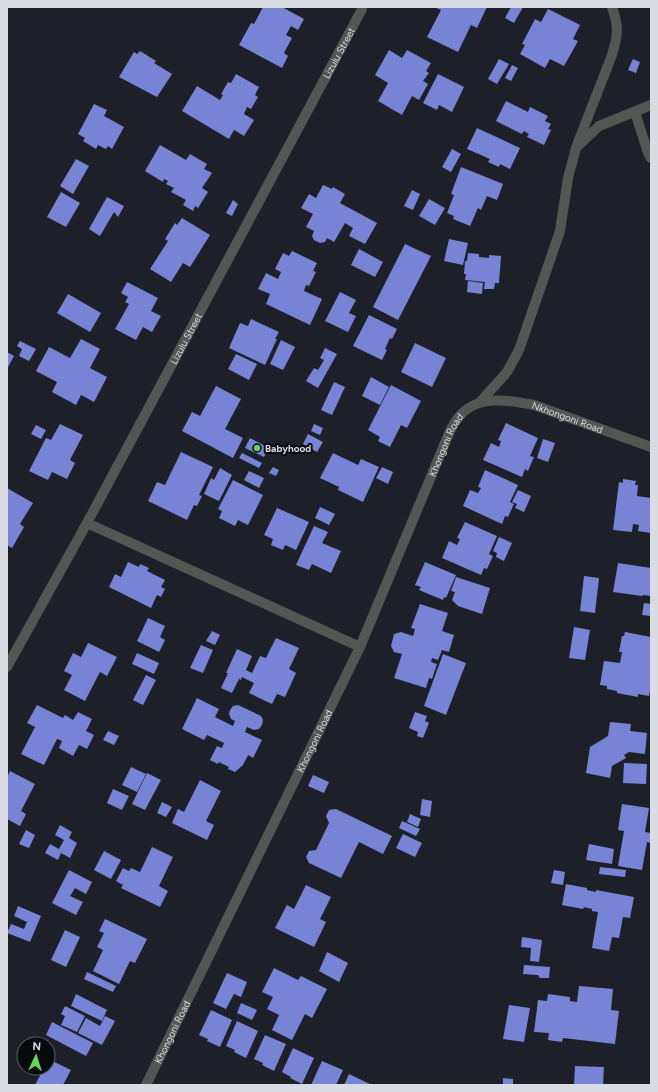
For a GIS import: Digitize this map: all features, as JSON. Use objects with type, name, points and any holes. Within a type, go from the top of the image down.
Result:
[{"type":"street","points":[[480,402],[507,372],[519,350],[560,231],[568,178],[576,148],[617,40],[618,25],[612,7]]},
{"type":"street","name":"Lizulu Street","points":[[7,666],[87,523],[362,8]]},
{"type":"street","points":[[576,148],[599,126],[651,105]]},
{"type":"street","points":[[635,112],[651,158]]},
{"type":"street","name":"Nkhongoni Road","points":[[480,402],[498,400],[534,405],[651,447]]},
{"type":"street","name":"Khongoni Road","points":[[146,1085],[360,647],[450,431],[458,417],[468,408],[480,402]]},
{"type":"street","points":[[87,523],[360,647]]},
{"type":"building","points":[[263,7],[282,7],[304,19],[298,30],[291,26],[286,35],[292,38],[284,53],[288,56],[282,68],[239,45],[251,23],[254,24]]},
{"type":"building","points":[[434,7],[487,7],[477,28],[471,25],[458,52],[427,37],[441,10]]},
{"type":"building","points":[[511,7],[523,7],[514,23],[505,18]]},
{"type":"building","points":[[548,9],[580,25],[573,39],[578,41],[564,66],[550,59],[545,68],[520,54],[525,45],[522,44],[535,19],[541,22]]},
{"type":"building","points":[[389,50],[402,58],[407,50],[431,63],[426,71],[429,73],[423,81],[428,84],[419,100],[412,96],[402,115],[378,101],[388,83],[375,75]]},
{"type":"building","points":[[140,51],[156,61],[154,63],[172,74],[157,97],[119,77],[134,52],[137,54]]},
{"type":"building","points":[[499,59],[509,64],[497,84],[488,79]]},
{"type":"building","points":[[633,59],[640,62],[636,73],[628,70]]},
{"type":"building","points":[[512,65],[518,68],[511,81],[505,78]]},
{"type":"building","points":[[236,74],[259,87],[255,95],[258,97],[251,109],[247,107],[244,114],[254,120],[244,136],[234,130],[229,139],[182,111],[197,86],[220,100],[223,95],[221,94],[228,82],[231,83]]},
{"type":"building","points":[[438,74],[464,87],[452,112],[439,105],[437,110],[423,103]]},
{"type":"building","points":[[506,101],[528,112],[530,107],[548,116],[545,121],[551,124],[548,129],[551,130],[544,145],[527,137],[529,134],[524,131],[522,134],[496,121]]},
{"type":"building","points":[[94,104],[107,110],[104,116],[124,127],[112,149],[108,146],[106,149],[98,145],[96,149],[83,141],[85,138],[78,134]]},
{"type":"building","points":[[477,128],[520,148],[510,169],[500,164],[499,167],[488,162],[490,159],[467,149]]},
{"type":"building","points":[[160,145],[186,160],[190,154],[207,164],[204,169],[212,173],[202,188],[208,192],[198,208],[195,206],[193,211],[183,205],[186,200],[171,192],[174,188],[166,184],[168,181],[164,179],[163,182],[145,171]]},
{"type":"building","points":[[452,149],[461,154],[451,172],[442,167]]},
{"type":"building","points":[[76,159],[89,166],[73,194],[60,186]]},
{"type":"building","points":[[461,167],[503,184],[497,200],[487,196],[481,210],[478,208],[470,226],[453,219],[454,216],[447,213],[454,195],[451,194]]},
{"type":"building","points":[[323,185],[332,189],[333,187],[345,194],[340,203],[377,223],[365,244],[349,236],[353,228],[345,223],[334,242],[327,238],[325,242],[320,243],[314,240],[312,236],[314,231],[306,227],[313,214],[301,208],[309,194],[316,198]]},
{"type":"building","points":[[412,190],[420,194],[413,210],[404,206]]},
{"type":"building","points":[[61,192],[80,203],[66,227],[47,217]]},
{"type":"building","points":[[107,197],[124,206],[118,217],[114,212],[100,236],[89,229]]},
{"type":"building","points":[[429,199],[445,208],[435,225],[419,216]]},
{"type":"building","points":[[233,200],[238,204],[232,216],[226,213]]},
{"type":"building","points":[[182,218],[210,235],[190,267],[183,263],[171,282],[150,269],[168,241],[165,239],[175,223],[177,225]]},
{"type":"building","points":[[449,239],[468,243],[463,265],[444,261]]},
{"type":"building","points":[[405,244],[431,256],[398,320],[373,307]]},
{"type":"building","points":[[359,249],[383,262],[375,277],[351,265]]},
{"type":"building","points":[[292,251],[317,263],[313,271],[316,272],[309,286],[306,285],[304,291],[322,299],[310,325],[266,304],[270,294],[258,289],[266,273],[278,279],[281,272],[275,269],[283,253],[289,256]]},
{"type":"building","points":[[468,253],[479,254],[479,257],[489,258],[489,255],[501,256],[499,283],[495,283],[494,289],[484,289],[485,282],[465,280],[465,261],[467,261]]},
{"type":"building","points":[[468,281],[483,283],[482,294],[467,292]]},
{"type":"building","points":[[127,282],[158,298],[151,311],[161,316],[152,332],[143,327],[136,340],[115,329],[129,304],[125,302],[128,297],[121,293]]},
{"type":"building","points":[[340,292],[356,300],[349,313],[356,316],[348,332],[325,321]]},
{"type":"building","points":[[68,294],[101,313],[90,332],[57,313]]},
{"type":"building","points":[[369,315],[397,329],[392,339],[390,338],[385,349],[387,350],[382,360],[353,346]]},
{"type":"building","points":[[251,319],[279,332],[265,365],[229,348],[240,323],[248,326]]},
{"type":"building","points":[[81,339],[100,349],[90,368],[107,377],[94,402],[81,395],[76,405],[52,392],[57,382],[36,371],[49,347],[70,358]]},
{"type":"building","points":[[281,340],[295,347],[283,370],[270,364]]},
{"type":"building","points":[[20,341],[36,349],[29,361],[19,356],[22,349],[17,346]]},
{"type":"building","points":[[415,343],[446,358],[432,387],[401,372]]},
{"type":"building","points":[[325,348],[337,354],[318,388],[306,381],[314,368],[318,370],[324,360],[320,358]]},
{"type":"building","points":[[7,352],[14,356],[7,369]]},
{"type":"building","points":[[236,354],[257,364],[249,380],[228,369]]},
{"type":"building","points":[[371,377],[389,387],[380,405],[362,396]]},
{"type":"building","points":[[334,382],[345,387],[332,415],[321,410]]},
{"type":"building","points":[[391,385],[421,401],[407,428],[401,425],[390,447],[378,441],[380,437],[368,430]]},
{"type":"building","points":[[216,386],[241,399],[225,429],[243,438],[233,458],[182,431],[192,412],[200,416]]},
{"type":"building","points":[[506,423],[538,438],[530,456],[534,457],[528,471],[525,469],[522,477],[483,460],[491,443],[499,447],[501,441],[498,440]]},
{"type":"building","points":[[60,424],[83,435],[70,460],[75,463],[67,479],[52,472],[48,480],[29,471],[46,438],[51,440]]},
{"type":"building","points":[[314,424],[323,428],[320,435],[311,431]]},
{"type":"building","points":[[36,425],[46,430],[41,439],[31,434]]},
{"type":"building","points":[[308,434],[323,442],[317,452],[303,444]]},
{"type":"building","name":"Babyhood","points":[[250,438],[269,448],[264,457],[245,448]]},
{"type":"building","points":[[543,439],[555,443],[548,462],[537,458]]},
{"type":"building","points":[[181,452],[213,467],[199,495],[202,496],[197,506],[194,505],[187,520],[148,501],[157,482],[165,485]]},
{"type":"building","points":[[242,453],[262,463],[259,468],[239,458]]},
{"type":"building","points":[[333,453],[358,465],[361,459],[379,467],[363,502],[338,490],[339,487],[320,478]]},
{"type":"building","points":[[273,467],[279,470],[276,476],[269,473]]},
{"type":"building","points":[[382,467],[393,472],[388,484],[376,478]]},
{"type":"building","points":[[220,468],[232,475],[219,501],[204,494],[211,478],[214,480]]},
{"type":"building","points":[[485,470],[518,485],[510,502],[514,504],[508,517],[505,516],[502,524],[463,506],[470,490],[478,493],[481,488],[478,487]]},
{"type":"building","points":[[249,471],[264,478],[259,488],[244,480]]},
{"type":"building","points":[[623,479],[636,481],[635,485],[638,485],[637,496],[651,498],[651,533],[638,531],[639,525],[633,524],[632,532],[613,530],[619,482],[623,483]]},
{"type":"building","points":[[233,480],[263,495],[248,525],[238,520],[235,526],[219,518],[222,511],[218,509]]},
{"type":"building","points":[[7,488],[33,503],[20,524],[24,527],[12,548],[7,545]]},
{"type":"building","points":[[518,490],[531,496],[524,512],[515,508],[517,504],[512,502]]},
{"type":"building","points":[[320,507],[335,514],[329,525],[315,518]]},
{"type":"building","points":[[277,508],[309,522],[296,550],[285,545],[283,550],[271,545],[273,539],[264,535]]},
{"type":"building","points":[[465,522],[497,536],[489,554],[493,556],[487,569],[484,568],[481,575],[442,558],[449,541],[457,545],[460,539],[457,538]]},
{"type":"building","points":[[314,526],[328,532],[322,543],[341,551],[331,573],[312,564],[309,570],[296,565]]},
{"type":"building","points":[[499,537],[512,543],[504,561],[496,557],[497,553],[493,551]]},
{"type":"building","points":[[128,562],[139,567],[140,564],[149,568],[147,571],[165,580],[161,587],[165,589],[161,597],[157,595],[151,608],[109,587],[115,574],[121,577]]},
{"type":"building","points":[[425,562],[456,575],[446,598],[444,597],[443,600],[419,590],[421,587],[415,585]]},
{"type":"building","points":[[618,563],[651,568],[651,596],[613,592]]},
{"type":"building","points":[[584,576],[599,578],[595,613],[580,611]]},
{"type":"building","points":[[456,577],[490,588],[482,614],[458,606],[452,600],[455,592],[451,591]]},
{"type":"building","points":[[644,603],[651,604],[651,616],[642,615]]},
{"type":"building","points":[[420,604],[448,613],[442,631],[454,635],[449,652],[442,650],[438,660],[432,658],[431,662],[437,664],[432,679],[429,678],[426,688],[394,678],[402,654],[394,652],[391,646],[394,634],[401,632],[413,636],[415,629],[411,628]]},
{"type":"building","points":[[148,618],[165,626],[160,637],[165,640],[159,652],[137,641]]},
{"type":"building","points":[[574,627],[590,630],[585,660],[569,658]]},
{"type":"building","points":[[212,631],[220,635],[215,645],[206,641]]},
{"type":"building","points":[[625,632],[651,637],[651,686],[649,696],[638,694],[638,697],[617,693],[617,691],[607,689],[607,686],[600,685],[604,661],[620,663],[622,652],[619,652],[622,636],[624,636]]},
{"type":"building","points":[[276,638],[299,648],[289,669],[296,673],[285,697],[277,694],[272,704],[249,693],[254,683],[242,677],[241,680],[234,676],[239,679],[232,693],[221,688],[237,649],[252,656],[246,670],[252,673],[260,656],[266,658]]},
{"type":"building","points":[[88,643],[117,657],[107,676],[100,672],[85,701],[64,690],[72,675],[64,671],[73,653],[81,657]]},
{"type":"building","points":[[201,645],[213,650],[203,673],[190,668]]},
{"type":"building","points":[[137,653],[159,663],[154,674],[132,664]]},
{"type":"building","points":[[443,654],[466,663],[446,715],[424,706]]},
{"type":"building","points":[[146,675],[156,680],[143,705],[133,700]]},
{"type":"building","points":[[197,698],[219,709],[215,717],[233,726],[235,721],[231,719],[229,714],[233,706],[238,705],[261,716],[263,720],[259,729],[254,730],[247,727],[245,732],[262,740],[253,758],[248,755],[243,765],[235,772],[219,762],[218,764],[210,760],[217,746],[222,748],[224,743],[207,735],[204,740],[182,729]]},
{"type":"building","points":[[37,705],[63,718],[65,715],[73,720],[78,712],[92,719],[86,731],[94,735],[87,749],[79,745],[73,756],[59,748],[62,741],[57,739],[44,765],[21,754],[35,727],[27,723]]},
{"type":"building","points":[[415,712],[427,716],[425,721],[429,723],[423,738],[417,736],[418,732],[409,728]]},
{"type":"building","points":[[610,722],[631,724],[630,731],[647,733],[645,754],[629,752],[624,755],[626,758],[612,766],[610,778],[586,773],[590,747],[608,736]]},
{"type":"building","points":[[108,731],[119,736],[114,745],[103,740]]},
{"type":"building","points":[[624,763],[647,764],[646,784],[623,783]]},
{"type":"building","points":[[131,767],[146,774],[137,792],[122,785]]},
{"type":"building","points":[[10,771],[35,784],[21,811],[26,814],[20,826],[7,819],[7,777]]},
{"type":"building","points":[[147,773],[161,780],[145,810],[132,804]]},
{"type":"building","points":[[313,775],[329,782],[324,793],[308,786]]},
{"type":"building","points":[[200,780],[221,791],[206,821],[214,825],[207,840],[172,823],[178,809],[184,812]]},
{"type":"building","points":[[113,789],[129,796],[122,810],[107,803]]},
{"type":"building","points":[[422,799],[432,801],[430,817],[420,815]]},
{"type":"building","points":[[162,802],[172,807],[166,817],[157,813]]},
{"type":"building","points":[[622,804],[649,808],[645,832],[651,833],[651,843],[647,842],[642,870],[618,866],[624,831],[618,830]]},
{"type":"building","points":[[336,809],[392,836],[383,854],[359,842],[341,878],[309,863],[306,857],[309,851],[316,850],[329,823],[326,816],[329,810]]},
{"type":"building","points":[[410,814],[421,819],[418,827],[407,822]]},
{"type":"building","points":[[402,821],[420,829],[416,836],[399,828]]},
{"type":"building","points":[[60,825],[72,832],[69,838],[77,843],[70,858],[61,853],[58,860],[45,853],[50,844],[59,849],[64,840],[55,835]]},
{"type":"building","points":[[26,830],[35,835],[29,848],[19,844]]},
{"type":"building","points":[[403,834],[422,843],[415,857],[396,848]]},
{"type":"building","points":[[589,844],[614,849],[612,864],[586,860]]},
{"type":"building","points":[[152,847],[173,857],[159,886],[168,891],[160,907],[121,888],[123,885],[116,881],[123,868],[129,871],[131,868],[140,872]]},
{"type":"building","points":[[104,851],[121,860],[111,879],[94,870]]},
{"type":"building","points":[[600,867],[626,870],[625,877],[599,874]]},
{"type":"building","points":[[69,870],[92,882],[86,894],[75,888],[70,896],[83,902],[76,915],[52,903]]},
{"type":"building","points":[[554,870],[565,872],[563,885],[551,883]]},
{"type":"building","points":[[566,884],[587,888],[587,890],[596,892],[596,890],[634,897],[630,918],[623,917],[619,938],[612,937],[609,951],[592,948],[598,912],[584,907],[583,909],[562,905]]},
{"type":"building","points":[[306,885],[331,897],[320,919],[326,922],[314,947],[275,928],[287,905],[294,909]]},
{"type":"building","points":[[18,906],[41,916],[30,942],[7,933],[11,924],[24,929],[27,922],[14,916]]},
{"type":"building","points":[[105,919],[147,939],[135,963],[130,961],[119,984],[93,971],[103,950],[97,947],[104,933],[99,931]]},
{"type":"building","points":[[65,930],[80,937],[66,967],[51,960]]},
{"type":"building","points":[[522,937],[542,940],[539,962],[530,961],[531,948],[521,947]]},
{"type":"building","points":[[327,952],[348,963],[339,982],[319,971]]},
{"type":"building","points":[[524,965],[550,967],[549,978],[540,978],[538,975],[523,974]]},
{"type":"building","points":[[274,968],[298,980],[301,976],[327,989],[312,1018],[305,1014],[292,1040],[272,1030],[279,1015],[267,1009],[273,997],[262,992]]},
{"type":"building","points":[[87,972],[116,986],[113,992],[84,979]]},
{"type":"building","points":[[227,973],[247,982],[241,997],[234,994],[226,1009],[213,1003]]},
{"type":"building","points":[[579,986],[613,989],[611,1010],[619,1011],[615,1044],[563,1038],[562,1042],[548,1040],[549,1033],[534,1032],[538,1000],[547,1001],[548,994],[570,997],[570,1001],[577,1002]]},
{"type":"building","points":[[76,994],[107,1010],[102,1021],[71,1006]]},
{"type":"building","points":[[241,1003],[257,1010],[252,1020],[237,1013]]},
{"type":"building","points":[[509,1005],[530,1008],[524,1042],[503,1039]]},
{"type":"building","points":[[65,1006],[85,1016],[77,1032],[61,1025],[65,1016],[61,1014]]},
{"type":"building","points":[[211,1010],[232,1020],[220,1047],[207,1041],[208,1039],[199,1035]]},
{"type":"building","points":[[105,1016],[115,1021],[102,1045],[78,1033],[86,1018],[100,1026]]},
{"type":"building","points":[[237,1021],[258,1031],[246,1058],[234,1052],[235,1050],[226,1046]]},
{"type":"building","points":[[52,1022],[93,1043],[86,1056],[56,1040],[56,1036],[46,1035]]},
{"type":"building","points":[[265,1035],[286,1044],[274,1071],[262,1065],[263,1063],[254,1059]]},
{"type":"building","points":[[293,1048],[314,1058],[302,1084],[282,1072]]},
{"type":"building","points":[[322,1061],[343,1070],[336,1085],[311,1085]]},
{"type":"building","points":[[56,1063],[71,1070],[63,1085],[35,1085],[40,1076],[56,1076]]},
{"type":"building","points":[[575,1066],[604,1067],[603,1085],[574,1085]]},
{"type":"building","points":[[349,1074],[370,1084],[344,1085]]},
{"type":"building","points":[[503,1078],[513,1079],[513,1085],[503,1085]]},
{"type":"place","name":"Babyhood","points":[[257,448]]}]
